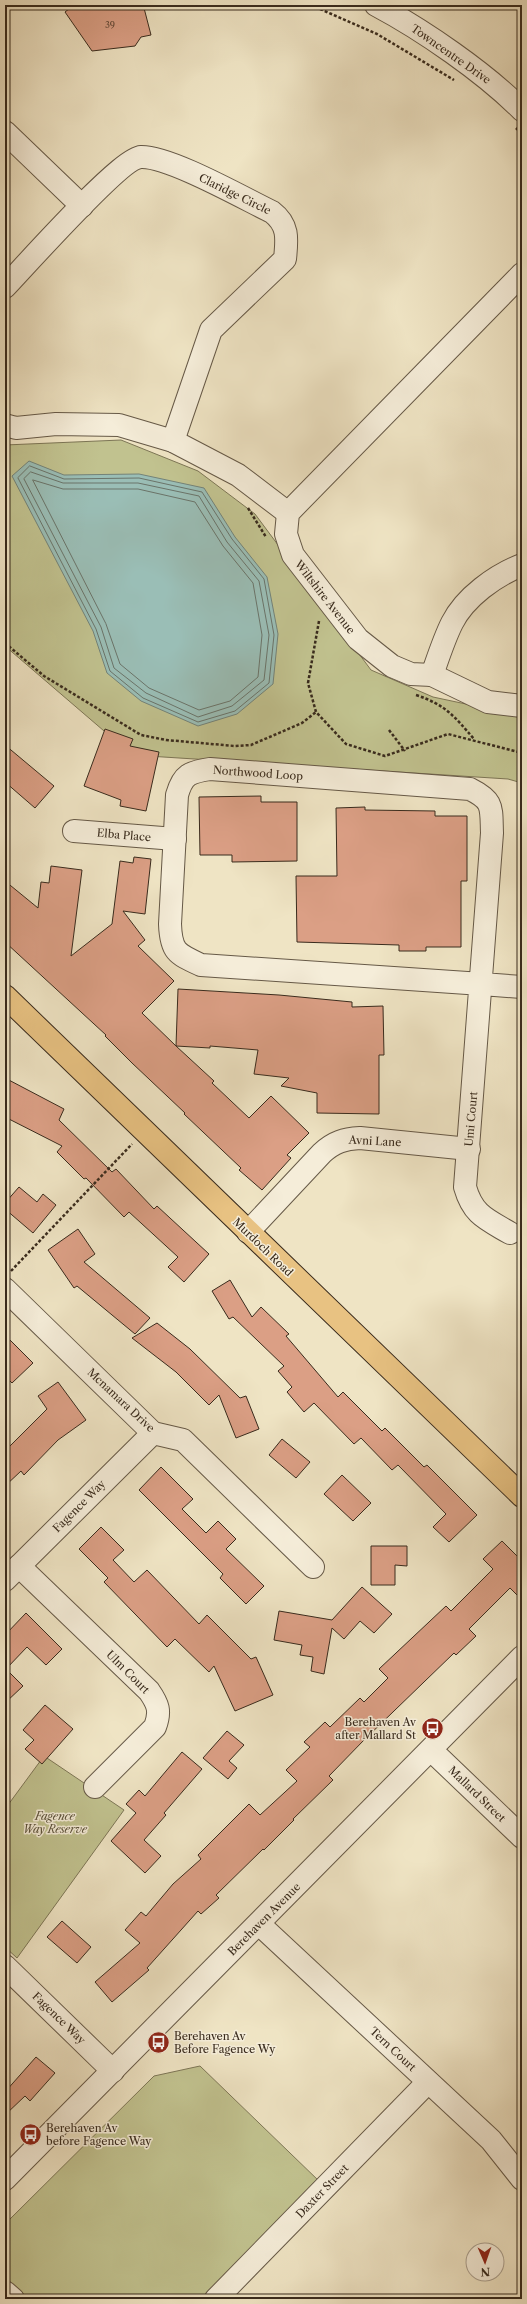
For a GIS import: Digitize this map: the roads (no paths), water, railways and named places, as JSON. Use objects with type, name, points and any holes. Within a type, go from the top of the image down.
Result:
[{"type":"main road","name":"Murdoch Road","points":[[5,996],[522,1496]]},
{"type":"street","name":"Towncentre Drive","points":[[389,8],[471,68],[517,117]]},
{"type":"street","points":[[5,132],[82,206]]},
{"type":"street","name":"Claridge Circle","points":[[5,287],[82,206],[129,161],[140,157],[162,160],[272,212],[281,219],[288,233],[285,258],[211,330],[173,441]]},
{"type":"street","points":[[5,425],[16,428],[56,424],[119,425],[173,441],[238,475],[288,512],[522,274]]},
{"type":"street","name":"Wiltshire Avenue","points":[[288,512],[286,534],[293,555],[358,638],[392,666],[411,674],[432,675]]},
{"type":"street","points":[[522,565],[509,570],[476,592],[452,622],[432,675],[488,702],[522,706]]},
{"type":"street","name":"Northwood Loop","points":[[482,984],[492,811],[486,797],[470,789],[210,769],[191,772],[181,783],[177,795],[170,924],[170,942],[178,955],[201,965],[522,987]]},
{"type":"street","name":"Elba Place","points":[[74,831],[175,839]]},
{"type":"street","name":"Umi Court","points":[[482,984],[465,1187],[470,1204],[481,1217],[510,1233]]},
{"type":"street","name":"Avni Lane","points":[[248,1232],[322,1153],[330,1146],[344,1139],[360,1138],[469,1149]]},
{"type":"street","name":"Mcnamara Drive","points":[[8,1280],[153,1433],[183,1440],[313,1567]]},
{"type":"street","name":"Fagence Way","points":[[12,1573],[153,1433]]},
{"type":"street","name":"Ulm Court","points":[[12,1573],[149,1691],[157,1703],[160,1715],[155,1727],[95,1787]]},
{"type":"street","name":"Berehaven Avenue","points":[[5,2179],[522,1657]]},
{"type":"street","name":"Mallard Street","points":[[431,1750],[522,1837]]},
{"type":"street","name":"Tern Court","points":[[259,1924],[491,2140],[522,2179]]},
{"type":"street","name":"Fagence Way","points":[[5,1966],[113,2071]]},
{"type":"street","name":"Daxter Street","points":[[216,2299],[428,2082]]},
{"type":"street","points":[[5,2292],[13,2299]]},
{"type":"water","points":[[29,461],[64,475],[139,474],[204,488],[235,537],[267,577],[278,634],[273,684],[237,714],[198,726],[141,701],[107,673],[93,631],[12,476]]},
{"type":"place","name":"Berehaven Av after Mallard St","points":[[432,1728]]},
{"type":"place","name":"Berehaven Av Before Fagence Wy","points":[[159,2042]]},
{"type":"place","name":"Berehaven Av before Fagence Way","points":[[30,2134]]},
{"type":"park label","name":"Fagence Way Reserve","points":[[55,1822]]}]
